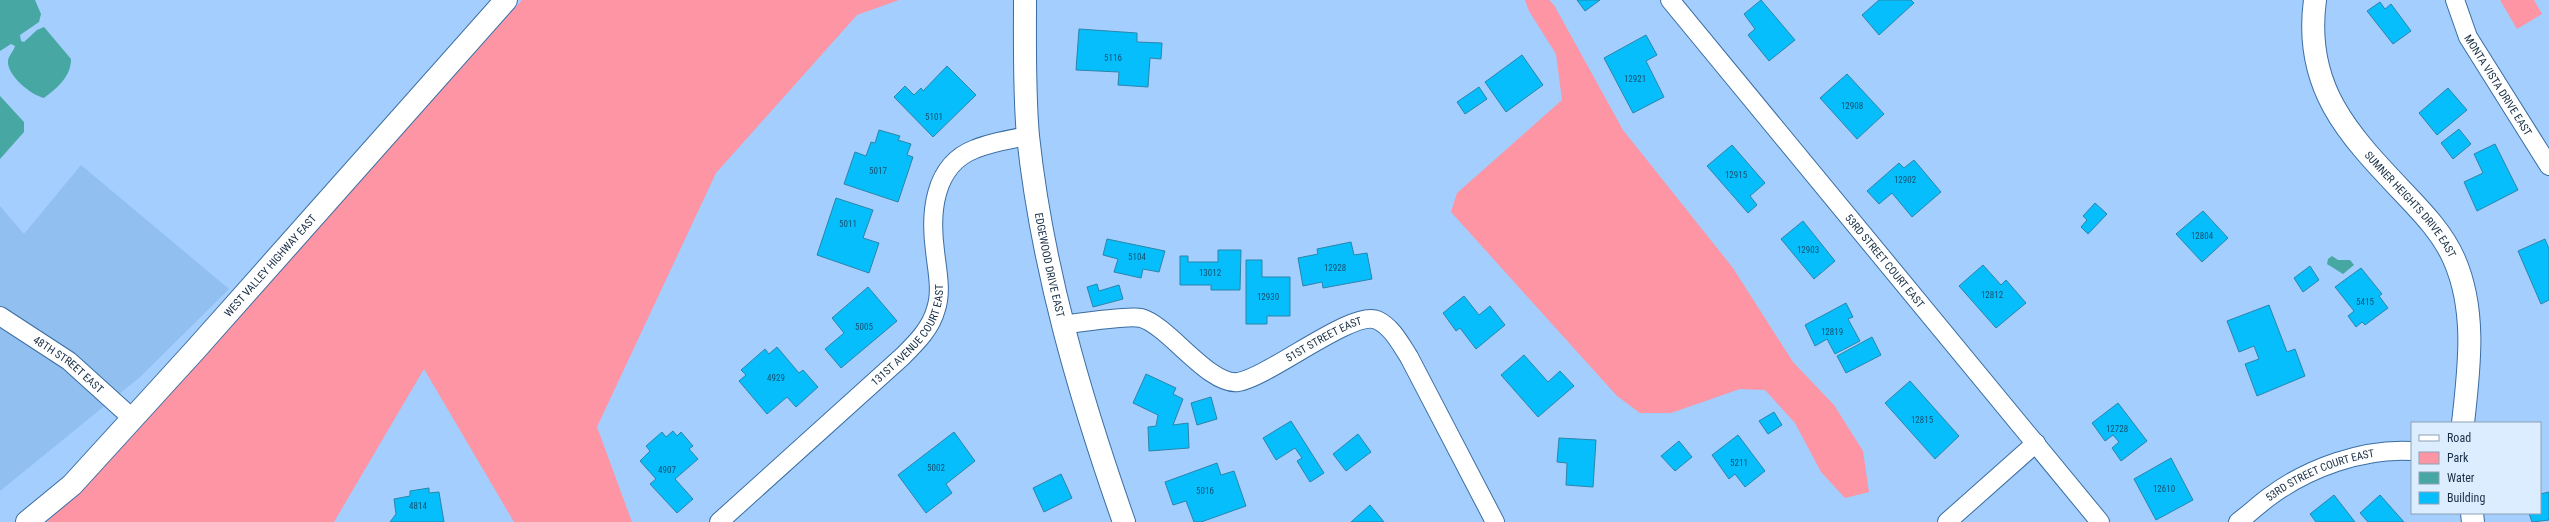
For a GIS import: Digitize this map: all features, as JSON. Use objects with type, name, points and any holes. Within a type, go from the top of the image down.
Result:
[{"type":"street","name":"WEST VALLEY HIGHWAY EAST","points":[[27,522],[72,485],[196,350],[506,0]]},
{"type":"street","name":"EDGEWOOD DRIVE EAST","points":[[1025,0],[1028,136],[1042,230],[1062,325],[1097,444],[1124,522]]},
{"type":"street","name":"53RD STREET COURT EAST","points":[[1670,0],[2100,522]]},
{"type":"street","name":"SUMNER HEIGHTS DRIVE EAST","points":[[2315,0],[2313,46],[2318,70],[2332,104],[2347,130],[2430,221],[2454,258],[2462,281],[2470,325],[2463,422]]},
{"type":"street","name":"MONTA VISTA DRIVE EAST","points":[[2455,0],[2468,37],[2549,166]]},
{"type":"street","name":"131ST AVENUE COURT EAST","points":[[719,522],[903,356],[922,336],[932,320],[938,297],[932,228],[934,198],[941,180],[950,167],[974,149],[1028,136]]},
{"type":"street","name":"48TH STREET EAST","points":[[0,316],[69,361],[132,418]]},
{"type":"street","name":"51ST STREET EAST","points":[[1062,325],[1140,318],[1153,324],[1213,372],[1224,379],[1237,382],[1256,375],[1341,329],[1364,319],[1378,320],[1396,337],[1409,356],[1495,522]]},
{"type":"street","points":[[1946,522],[2036,443]]},
{"type":"street","name":"53RD STREET COURT EAST","points":[[2246,519],[2276,493],[2306,475],[2334,463],[2397,450],[2411,451]]},
{"type":"shaded area","points":[[81,165],[229,289],[140,377],[0,491],[0,206],[24,234]]},
{"type":"green space","points":[[522,0],[899,0],[857,15],[716,173],[597,427],[632,522],[514,522],[424,369],[334,522],[47,522],[127,442]]},
{"type":"green space","points":[[1525,0],[1549,0],[1554,5],[1623,130],[1733,268],[1793,362],[1834,405],[1863,451],[1869,492],[1845,498],[1821,472],[1795,423],[1765,390],[1740,389],[1671,413],[1640,413],[1617,396],[1451,212],[1457,193],[1562,100],[1556,54],[1529,11]]},
{"type":"green space","points":[[2500,0],[2534,0],[2542,14],[2517,29]]},
{"type":"water","points":[[0,0],[35,0],[41,14],[39,22],[20,35],[21,41],[24,42],[37,30],[44,27],[71,59],[69,71],[66,77],[44,98],[26,89],[11,72],[8,66],[8,60],[15,46],[11,44],[0,51]]},
{"type":"water","points":[[0,96],[24,122],[24,132],[0,159]]},
{"type":"water","points":[[2332,256],[2338,260],[2350,260],[2354,265],[2343,274],[2327,264],[2328,259]]},
{"type":"building","points":[[1577,0],[1600,0],[1585,11]]},
{"type":"building","points":[[1761,0],[1795,40],[1769,61],[1748,35],[1755,29],[1744,14]]},
{"type":"building","points":[[1879,0],[1911,0],[1914,3],[1879,35],[1862,15]]},
{"type":"building","points":[[2380,2],[2385,9],[2391,4],[2411,31],[2393,44],[2367,11]]},
{"type":"building","points":[[1079,29],[1137,33],[1137,42],[1162,43],[1161,59],[1150,58],[1148,87],[1118,85],[1119,72],[1076,70]]},
{"type":"building","points":[[1646,35],[1657,55],[1646,61],[1664,97],[1633,113],[1604,58]]},
{"type":"building","points":[[1522,55],[1543,85],[1506,112],[1485,82]]},
{"type":"building","points":[[947,66],[976,95],[933,137],[894,97],[905,86],[914,95],[921,88],[923,91]]},
{"type":"building","points":[[1847,74],[1884,114],[1857,139],[1820,98]]},
{"type":"building","points":[[1479,87],[1487,99],[1465,114],[1457,102]]},
{"type":"building","points":[[2448,88],[2467,110],[2437,135],[2419,113]]},
{"type":"building","points":[[2459,129],[2471,144],[2453,159],[2441,143]]},
{"type":"building","points":[[879,130],[900,136],[898,140],[911,144],[907,155],[913,157],[898,202],[844,184],[855,152],[866,156],[871,142],[875,143]]},
{"type":"building","points":[[2495,144],[2518,190],[2477,211],[2464,182],[2483,173],[2474,154]]},
{"type":"building","points":[[1732,145],[1765,183],[1750,196],[1757,205],[1748,213],[1707,166]]},
{"type":"building","points":[[1914,160],[1941,192],[1912,217],[1892,193],[1879,204],[1867,191],[1899,163],[1904,168]]},
{"type":"building","points":[[836,198],[873,210],[863,238],[879,243],[869,273],[817,255]]},
{"type":"building","points":[[2095,203],[2107,214],[2088,234],[2081,227],[2087,220],[2083,216]]},
{"type":"building","points":[[2203,211],[2228,238],[2202,262],[2176,234]]},
{"type":"building","points":[[1803,221],[1835,261],[1814,279],[1781,239]]},
{"type":"building","points":[[1107,239],[1165,251],[1159,272],[1143,269],[1141,278],[1114,272],[1118,259],[1103,255]]},
{"type":"building","points":[[2545,239],[2549,249],[2549,300],[2541,304],[2518,251]]},
{"type":"building","points":[[1351,242],[1354,255],[1367,253],[1372,279],[1323,288],[1322,282],[1303,286],[1298,258],[1318,254],[1317,249]]},
{"type":"building","points":[[1218,250],[1241,250],[1240,290],[1211,290],[1211,285],[1180,285],[1180,256],[1188,256],[1188,262],[1218,262]]},
{"type":"building","points":[[1246,260],[1262,260],[1262,277],[1290,277],[1290,316],[1267,316],[1267,324],[1246,324]]},
{"type":"building","points":[[1983,265],[2001,285],[2006,280],[2026,303],[1996,328],[1959,286]]},
{"type":"building","points":[[2310,266],[2319,280],[2303,292],[2294,278]]},
{"type":"building","points":[[2361,268],[2382,294],[2379,296],[2388,308],[2365,325],[2362,322],[2356,327],[2348,316],[2354,311],[2335,287]]},
{"type":"building","points":[[1097,284],[1099,291],[1119,285],[1123,299],[1093,307],[1087,287]]},
{"type":"building","points":[[868,287],[897,321],[841,368],[825,349],[844,333],[832,318]]},
{"type":"building","points":[[1464,296],[1479,315],[1490,306],[1505,325],[1476,349],[1460,328],[1456,331],[1443,313]]},
{"type":"building","points":[[1846,303],[1853,317],[1848,319],[1860,341],[1835,354],[1827,339],[1815,346],[1805,325]]},
{"type":"building","points":[[2269,305],[2287,352],[2295,349],[2305,376],[2257,396],[2245,364],[2259,359],[2254,346],[2239,352],[2227,321]]},
{"type":"building","points":[[1872,337],[1881,355],[1846,373],[1837,356]]},
{"type":"building","points":[[777,347],[799,373],[803,370],[818,387],[796,407],[787,397],[767,414],[739,381],[746,375],[741,370],[765,349],[769,354]]},
{"type":"building","points":[[1524,355],[1548,382],[1560,371],[1574,386],[1538,417],[1501,375]]},
{"type":"building","points":[[1146,374],[1176,388],[1173,394],[1183,399],[1173,425],[1188,423],[1189,448],[1149,451],[1148,427],[1156,426],[1158,415],[1133,403]]},
{"type":"building","points":[[1910,381],[1959,436],[1935,459],[1885,403]]},
{"type":"building","points":[[1211,397],[1217,419],[1197,425],[1191,403]]},
{"type":"building","points":[[2118,403],[2147,441],[2121,461],[2112,448],[2119,442],[2113,435],[2105,441],[2092,423]]},
{"type":"building","points":[[1774,412],[1782,425],[1768,434],[1759,421]]},
{"type":"building","points":[[1291,421],[1324,473],[1310,482],[1297,461],[1302,458],[1295,448],[1276,460],[1263,438]]},
{"type":"building","points":[[673,431],[677,436],[681,432],[693,446],[689,449],[698,459],[675,479],[693,499],[677,513],[650,484],[656,479],[640,461],[650,451],[646,446],[662,432],[666,437]]},
{"type":"building","points":[[954,432],[975,461],[946,484],[952,493],[926,513],[898,475]]},
{"type":"building","points":[[1358,434],[1371,452],[1346,471],[1333,454]]},
{"type":"building","points":[[1738,435],[1765,471],[1745,487],[1735,474],[1729,479],[1712,455]]},
{"type":"building","points":[[1559,438],[1596,440],[1593,487],[1566,485],[1567,463],[1557,462]]},
{"type":"building","points":[[1679,441],[1692,457],[1675,471],[1661,456]]},
{"type":"building","points":[[2171,458],[2193,500],[2156,520],[2134,479]]},
{"type":"building","points":[[1217,463],[1221,475],[1234,471],[1246,506],[1201,522],[1194,522],[1186,501],[1173,505],[1165,482]]},
{"type":"building","points":[[1061,474],[1072,498],[1044,512],[1033,488]]},
{"type":"building","points":[[429,488],[429,493],[439,492],[444,522],[390,522],[396,514],[394,499],[410,496],[410,491]]},
{"type":"building","points":[[2549,492],[2549,520],[2532,522],[2529,514],[2541,514],[2541,494]]},
{"type":"building","points":[[2334,495],[2355,522],[2316,522],[2310,514]]},
{"type":"building","points":[[2380,495],[2404,522],[2368,522],[2360,513]]},
{"type":"building","points":[[1370,505],[1384,522],[1351,522]]}]
